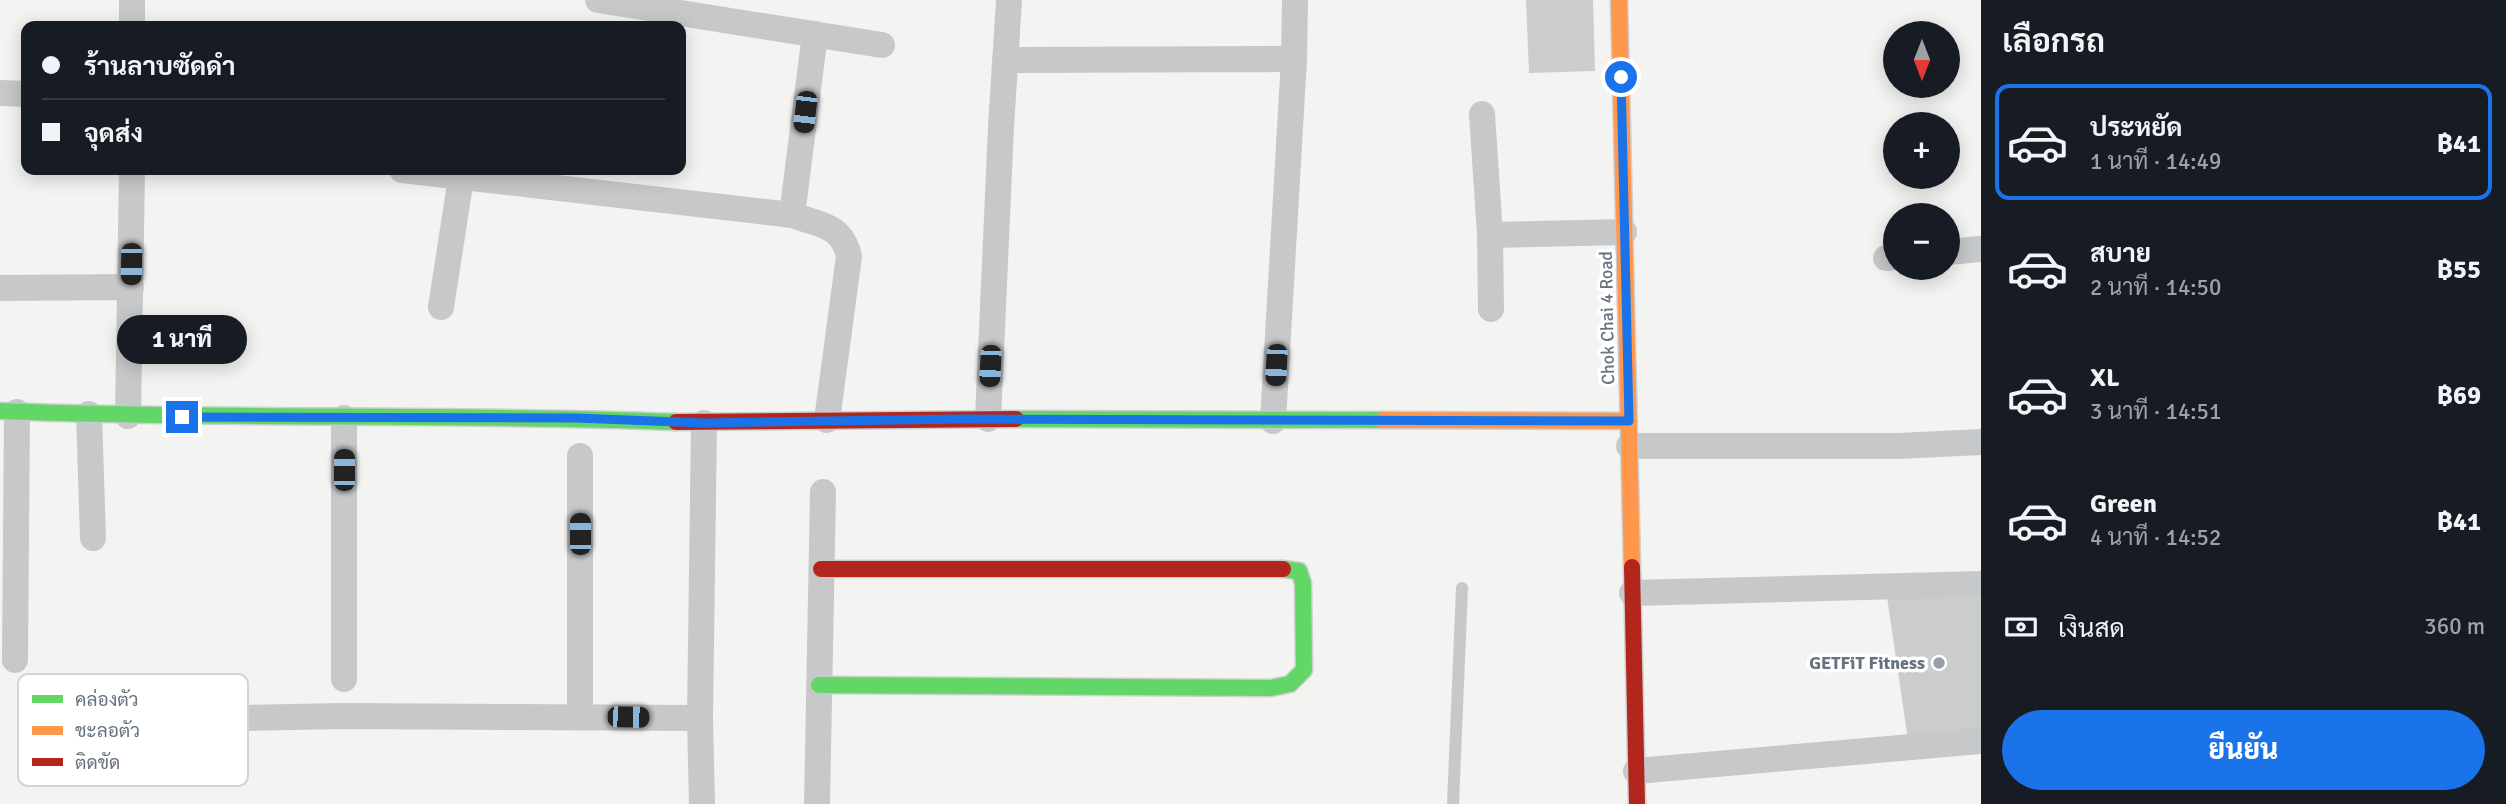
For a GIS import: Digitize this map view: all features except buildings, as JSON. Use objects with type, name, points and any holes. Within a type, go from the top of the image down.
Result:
[{"type":"street","points":[[132,0],[132,21]]},
{"type":"street","points":[[598,0],[882,45]]},
{"type":"street","points":[[988,419],[1009,0]]},
{"type":"street","points":[[1273,421],[1295,0]]},
{"type":"street","name":"Chok Chai 4 Road","points":[[1619,0],[1637,804]]},
{"type":"street","points":[[792,215],[815,34]]},
{"type":"street","points":[[1005,60],[1294,59]]},
{"type":"street","points":[[0,93],[21,94]]},
{"type":"street","points":[[1482,114],[1490,235],[1491,309]]},
{"type":"street","points":[[128,416],[132,175]]},
{"type":"street","points":[[439,175],[792,215],[836,231],[846,244],[849,256],[827,420]]},
{"type":"street","points":[[441,307],[461,178]]},
{"type":"street","points":[[1490,235],[1624,232]]},
{"type":"street","points":[[1960,251],[1981,249]]},
{"type":"street","points":[[0,288],[131,287]]},
{"type":"street","points":[[15,660],[8,411],[128,416],[576,418],[704,423],[988,419],[1273,421],[1629,433],[1898,446],[1981,442]]},
{"type":"street","points":[[89,414],[93,538]]},
{"type":"street","points":[[344,418],[344,679]]},
{"type":"street","points":[[702,804],[700,718],[704,423]]},
{"type":"street","points":[[580,456],[580,716]]},
{"type":"street","points":[[817,804],[823,492]]},
{"type":"street","points":[[819,685],[1271,688],[1290,684],[1304,670],[1303,583],[1298,571],[821,569]]},
{"type":"street","points":[[1632,593],[1981,584]]},
{"type":"street","points":[[248,718],[700,718]]},
{"type":"street","points":[[1636,771],[1981,741]]},
{"type":"lane","points":[[1453,804],[1462,587]]},
{"type":"traffic: fast","points":[[0,411],[676,422]]},
{"type":"traffic: fast","points":[[1016,419],[1383,420]]},
{"type":"traffic: fast","points":[[819,685],[1271,688],[1290,684],[1304,670],[1303,583],[1299,571],[1283,569]]},
{"type":"traffic: slow","points":[[1619,0],[1632,567]]},
{"type":"traffic: slow","points":[[1383,420],[1629,421]]},
{"type":"traffic: jam","points":[[676,422],[1016,419]]},
{"type":"traffic: jam","points":[[1632,567],[1637,804]]},
{"type":"traffic: jam","points":[[821,569],[1283,569]]},
{"type":"place","name":"GETFiT Fitness","points":[[1939,663]]},
{"type":"route","points":[[182,417],[576,418],[704,423],[961,419],[1629,421],[1621,77]]}]
